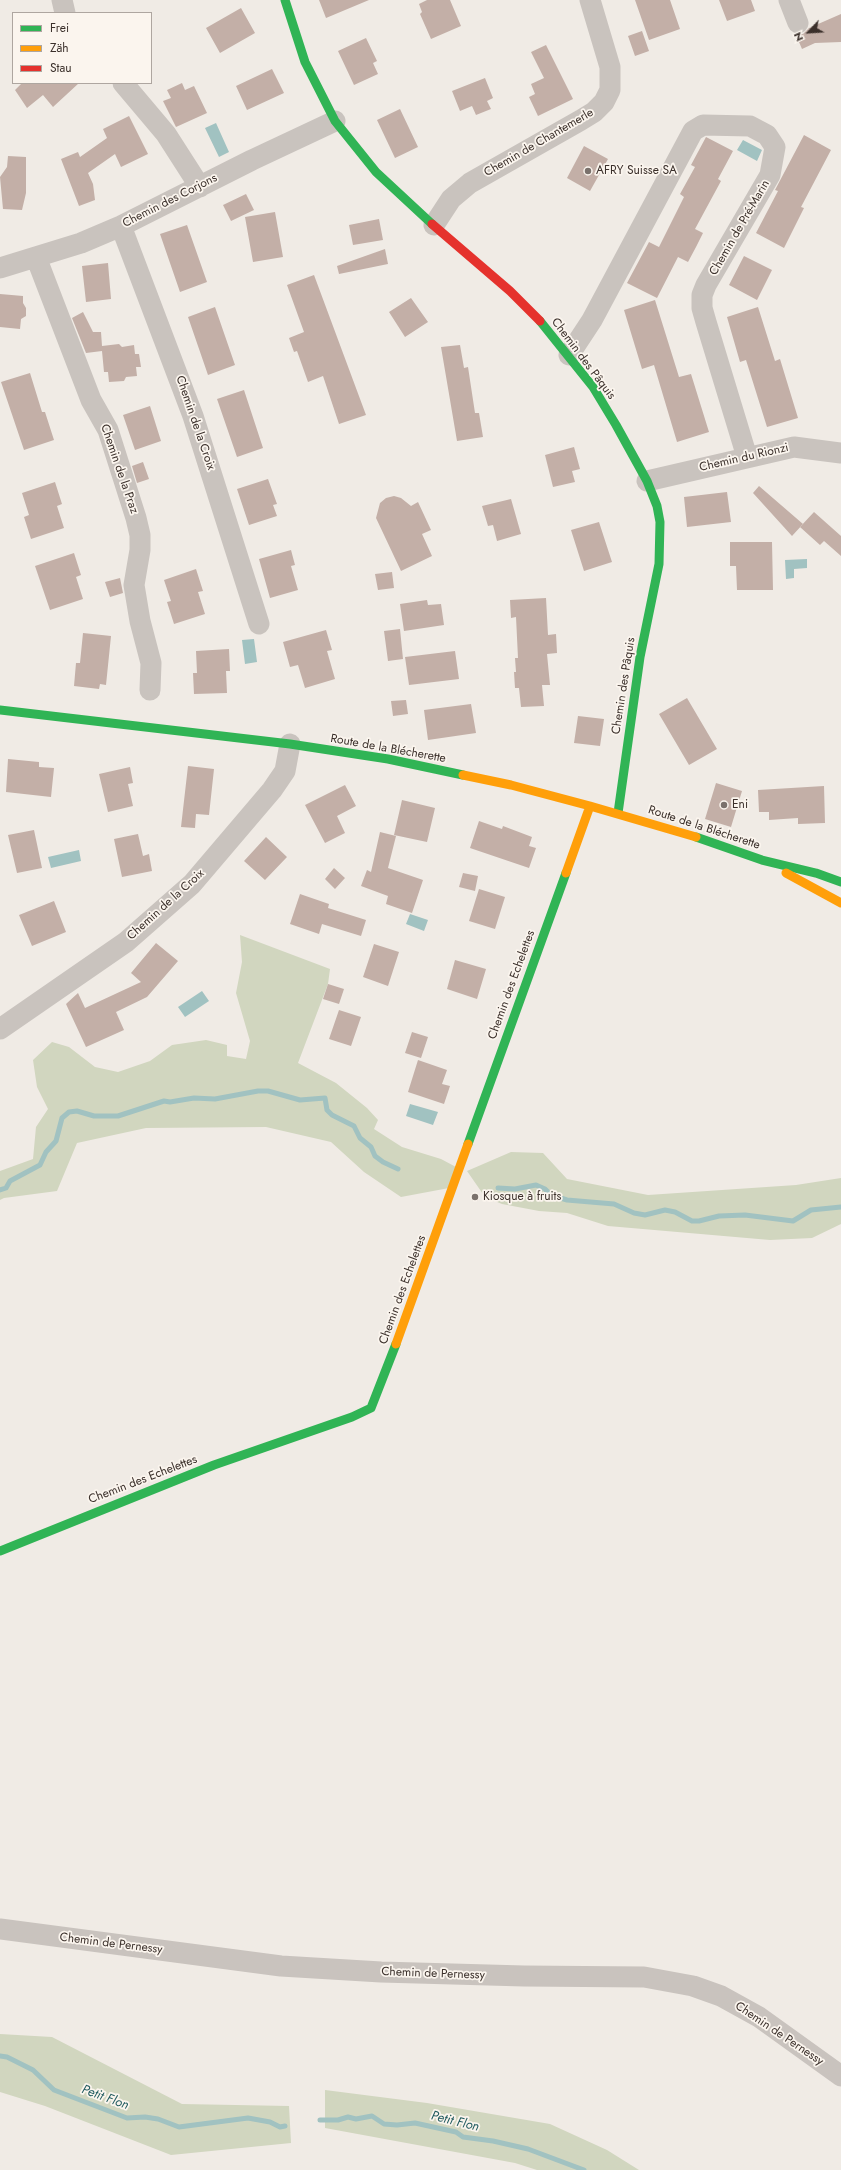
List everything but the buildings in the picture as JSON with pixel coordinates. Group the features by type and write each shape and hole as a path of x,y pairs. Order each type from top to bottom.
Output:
{"street":[{"path":"62,0 65,12"},
{"name":"Chemin des Pâquis","path":"285,0 305,62 335,121 376,172 410,206 510,291 537,317 569,354 616,425 647,481 657,506 660,522 661,533 659,564 640,657 618,813"},
{"name":"Chemin de Chantemerle","path":"434,225 451,199 470,183 581,120 594,112 604,102 610,90 610,66 590,0"},
{"path":"789,0 798,23"},
{"path":"124,84 166,134 200,187"},
{"name":"Chemin des Corjons","path":"0,268 81,243 120,226 335,121"},
{"name":"Chemin de Pré-Marin","path":"569,354 592,320 693,131 702,125 750,126 767,135 774,147 770,175 706,285 702,296 702,308 747,457"},
{"name":"Chemin de la Croix","path":"120,226 193,416 260,624"},
{"name":"Chemin de la Praz","path":"36,257 91,400 108,430 136,518 140,535 140,550 134,585 140,621 151,663 150,690"},
{"name":"Chemin du Rionzi","path":"647,481 794,447 841,453"},
{"name":"Route de la Blécherette","path":"0,710 290,744 395,761 510,785 618,813 762,860 816,873 841,882"},
{"name":"Chemin de la Croix","path":"0,1029 126,942 192,884 272,790 285,771 290,744"},
{"name":"Chemin des Echelettes","path":"0,1551 214,1465 352,1417 371,1408 376,1400 590,806"},
{"name":"Route de la Blécherette","path":"762,860 841,903"},
{"name":"Chemin de Pernessy","path":"0,1929 280,1966 381,1972 524,1976 644,1977 693,1986 721,1996 759,2017 841,2076"}],"green space":[{"path":"240,935 330,969 328,984 298,1063 336,1083 367,1108 378,1120 374,1129 402,1147 441,1159 456,1167 449,1188 401,1197 364,1172 331,1142 266,1127 146,1128 77,1143 57,1191 4,1198 0,1200 0,1171 33,1159 36,1127 48,1109 37,1087 33,1060 52,1042 69,1047 95,1067 118,1072 150,1061 172,1045 206,1040 227,1045 227,1056 246,1059 250,1041 236,993 242,962"},
{"path":"511,1152 543,1153 567,1179 648,1195 796,1185 841,1178 841,1224 812,1238 770,1240 608,1226 567,1213 539,1211 502,1204 485,1197 467,1171"},
{"path":"0,2034 52,2037 182,2104 289,2106 291,2143 171,2155 45,2106 0,2092"},
{"path":"325,2090 427,2103 550,2124 607,2150 639,2170 537,2170 515,2163 325,2128"}],"water":[{"path":"216,123 229,152 219,157 205,128"},
{"path":"743,140 762,150 757,161 737,150"},
{"path":"807,559 807,568 794,569 794,578 786,579 785,560"},
{"path":"254,639 257,662 245,664 242,640"},
{"path":"79,850 81,861 51,868 48,857"},
{"path":"410,914 428,920 424,931 406,924"},
{"path":"202,991 209,1001 185,1017 178,1007"},
{"path":"410,1104 438,1112 433,1125 406,1116"}],"waterway":[{"path":"0,1190 6,1188 10,1181 40,1165 46,1152 56,1141 62,1118 69,1112 77,1111 94,1116 118,1116 164,1101 170,1102 194,1098 215,1099 258,1091 268,1091 300,1100 325,1098 327,1110 332,1115 354,1126 360,1138 371,1147 375,1156 383,1162 398,1169"},
{"path":"498,1188 515,1189 536,1185 545,1189 551,1195 567,1200 614,1204 634,1213 645,1215 665,1210 675,1212 692,1221 699,1221 719,1216 745,1215 793,1221 811,1210 841,1207"},
{"name":"Petit Flon","path":"0,2056 7,2057 33,2070 54,2090 127,2118 145,2117 158,2119 179,2127 248,2118 270,2122 280,2127 285,2126"},
{"name":"Petit Flon","path":"320,2120 338,2120 348,2117 356,2119 372,2116 384,2124 397,2125 415,2123 456,2132 463,2137 493,2141 528,2149 584,2170"}],"traffic: fast":[{"path":"285,0 305,62 335,121 376,172 432,224"},
{"path":"540,321 593,387 616,425 647,481 657,506 660,522 659,564 640,657 618,813"},
{"path":"0,710 290,744 388,759 463,775"},
{"path":"696,837 762,860 816,873 841,882"},
{"path":"468,1144 566,873"},
{"path":"0,1551 214,1465 352,1417 371,1408 396,1344"}],"traffic: slow":[{"path":"463,775 511,785 590,806 696,837"},
{"path":"566,873 590,806"},
{"path":"786,873 841,903"},
{"path":"396,1344 468,1144"}],"traffic: jam":[{"path":"432,224 510,291 540,321"}],"place":[{"name":"AFRY Suisse SA","path":"588,171"},
{"name":"Eni","path":"724,805"},
{"name":"Kiosque à fruits","path":"475,1197"}]}
